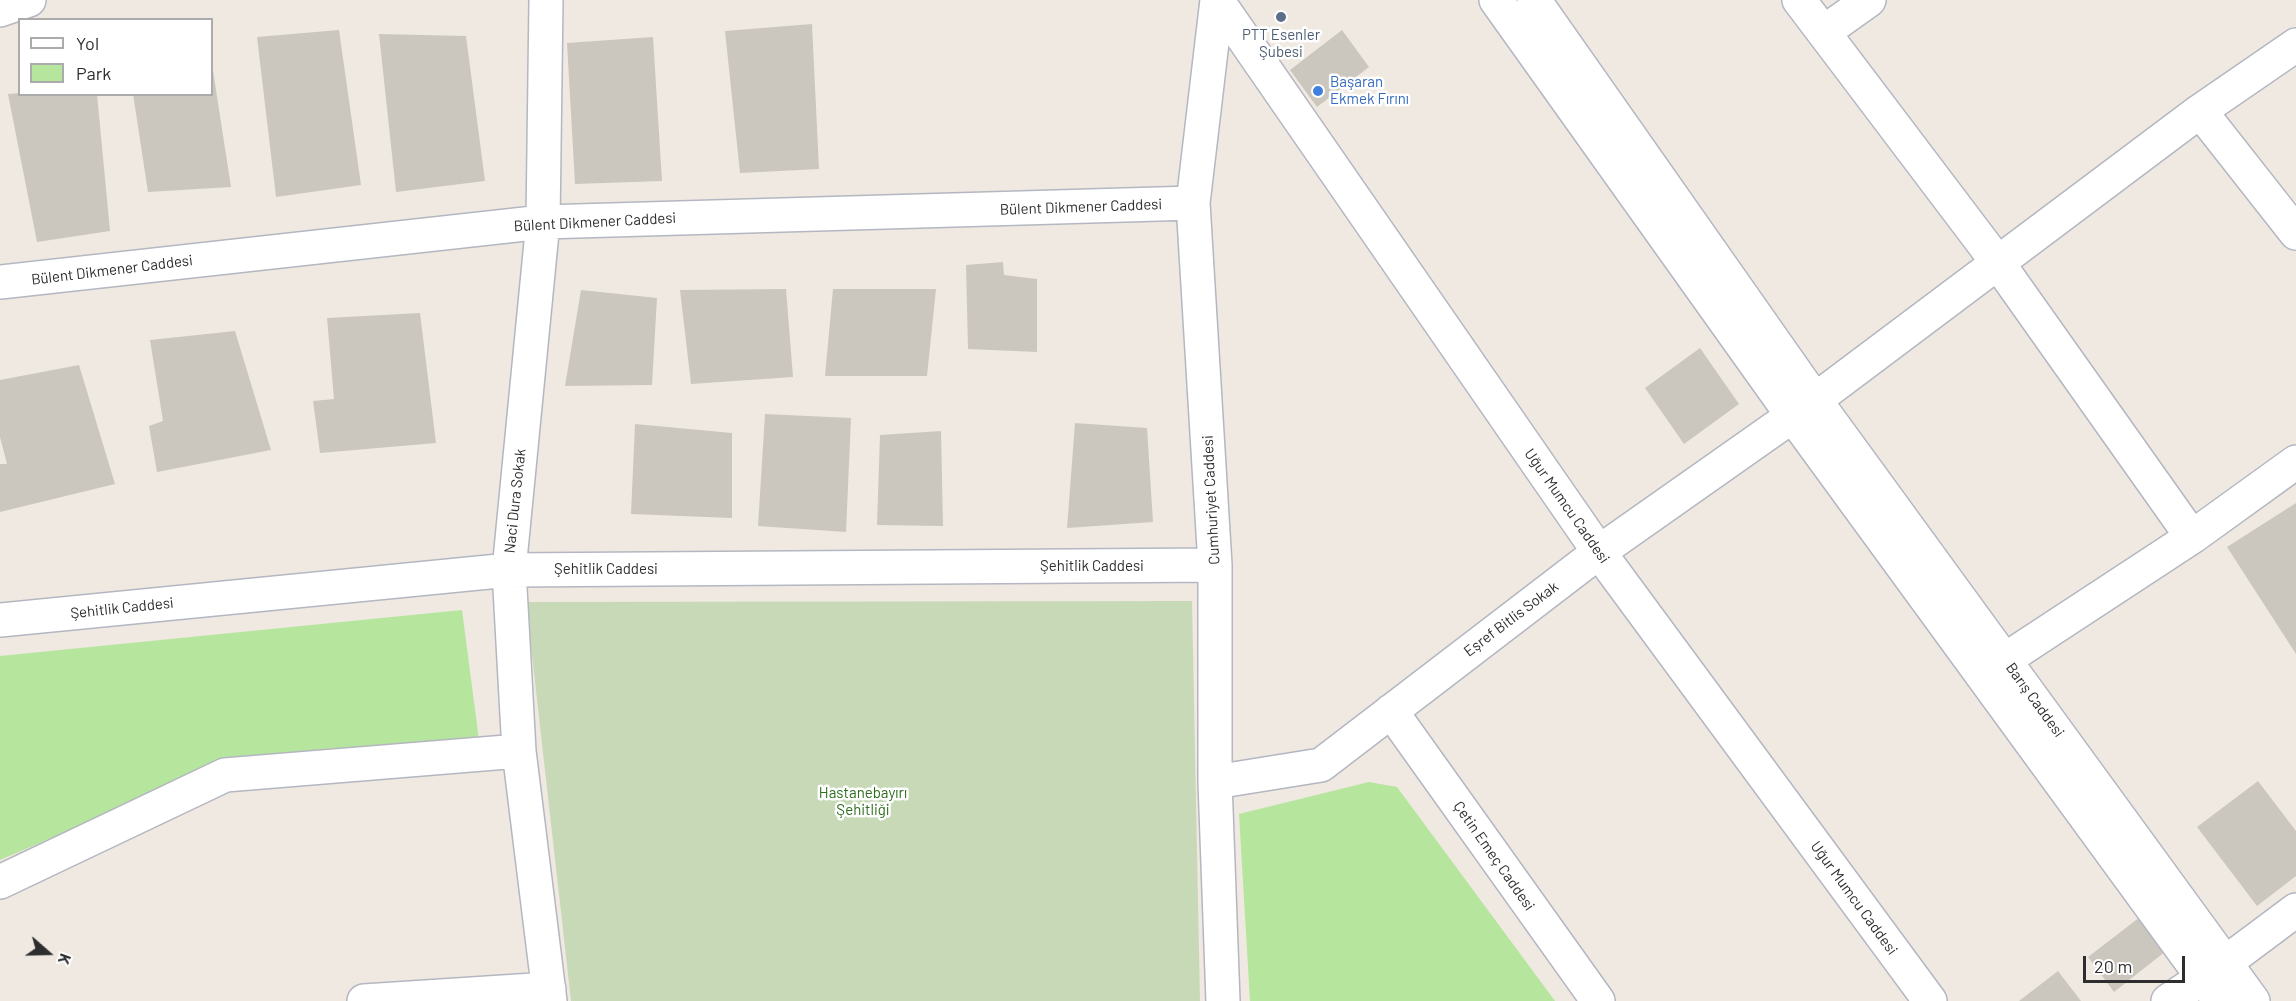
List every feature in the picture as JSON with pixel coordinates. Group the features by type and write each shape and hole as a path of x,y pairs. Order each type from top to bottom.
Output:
{"street":[{"path":"0,10 28,0"},
{"name":"Naci Dura Sokak","path":"546,0 543,222 509,570 519,751 550,995"},
{"name":"Cumhuriyet Caddesi","path":"1217,0 1193,203 1215,565 1215,782 1223,1001"},
{"name":"Uğur Mumcu Caddesi","path":"1217,0 1599,552 1930,1001"},
{"path":"1496,0 1803,408"},
{"path":"1534,0 1803,408"},
{"path":"1799,0 1998,263 2192,537"},
{"path":"1824,32 1869,0"},
{"name":"Eşref Bitlis Sokak","path":"1215,782 1321,765 1599,552 1803,408 2200,111 2296,45"},
{"path":"2200,111 2296,233"},
{"name":"Bülent Dikmener Caddesi","path":"0,282 543,222 1193,203"},
{"name":"Barış Caddesi","path":"1803,408 2006,659 2216,981"},
{"name":"Barış Caddesi","path":"1803,408 2216,981 2253,1001"},
{"path":"2006,659 2192,537 2296,462"},
{"name":"Şehitlik Caddesi","path":"0,620 509,570 1215,565"},
{"name":"Çetin Emeç Caddesi","path":"1391,711 1598,1001"},
{"path":"0,882 225,775 519,751"},
{"path":"2168,1001 2216,981 2296,910"},
{"path":"364,1001 550,995"}],"green space":[{"name":"Hastanebayırı Şehitliği","path":"1192,601 1200,1001 571,1001 526,602"},
{"path":"462,610 479,740 224,764 0,860 0,656"},
{"path":"1369,782 1397,787 1555,1001 1250,1001 1239,814"}],"building":[{"path":"812,24 819,169 740,173 725,31"},
{"path":"339,30 361,185 276,197 257,37"},
{"path":"1342,30 1369,67 1317,107 1290,70"},
{"path":"379,34 466,36 485,181 396,192"},
{"path":"653,37 662,181 575,184 567,43"},
{"path":"213,70 231,187 148,192 133,96 213,96"},
{"path":"8,94 97,96 110,231 37,242"},
{"path":"1003,262 1004,275 1037,279 1037,352 968,349 966,265"},
{"path":"786,289 793,377 691,384 680,290"},
{"path":"833,289 936,289 927,376 825,376"},
{"path":"581,290 657,298 652,385 565,386"},
{"path":"420,313 436,443 320,453 313,401 334,399 327,318"},
{"path":"235,331 271,450 157,472 149,426 163,421 150,340"},
{"path":"1700,348 1739,404 1684,444 1645,388"},
{"path":"79,365 115,484 0,512 0,464 7,464 0,437 0,380"},
{"path":"765,414 851,418 846,532 758,526"},
{"path":"1075,423 1147,428 1153,522 1067,528"},
{"path":"635,424 732,433 732,518 631,514"},
{"path":"941,431 943,526 877,525 880,435"},
{"path":"2296,503 2296,654 2227,547"},
{"path":"2258,781 2296,831 2296,876 2257,906 2197,827"},
{"path":"2140,917 2166,951 2114,992 2088,957"},
{"path":"2058,971 2081,1001 2019,1001"}],"place":[{"name":"PTT Esenler Şubesi","path":"1281,17"},
{"name":"Başaran Ekmek Fırını","path":"1318,91"}]}
